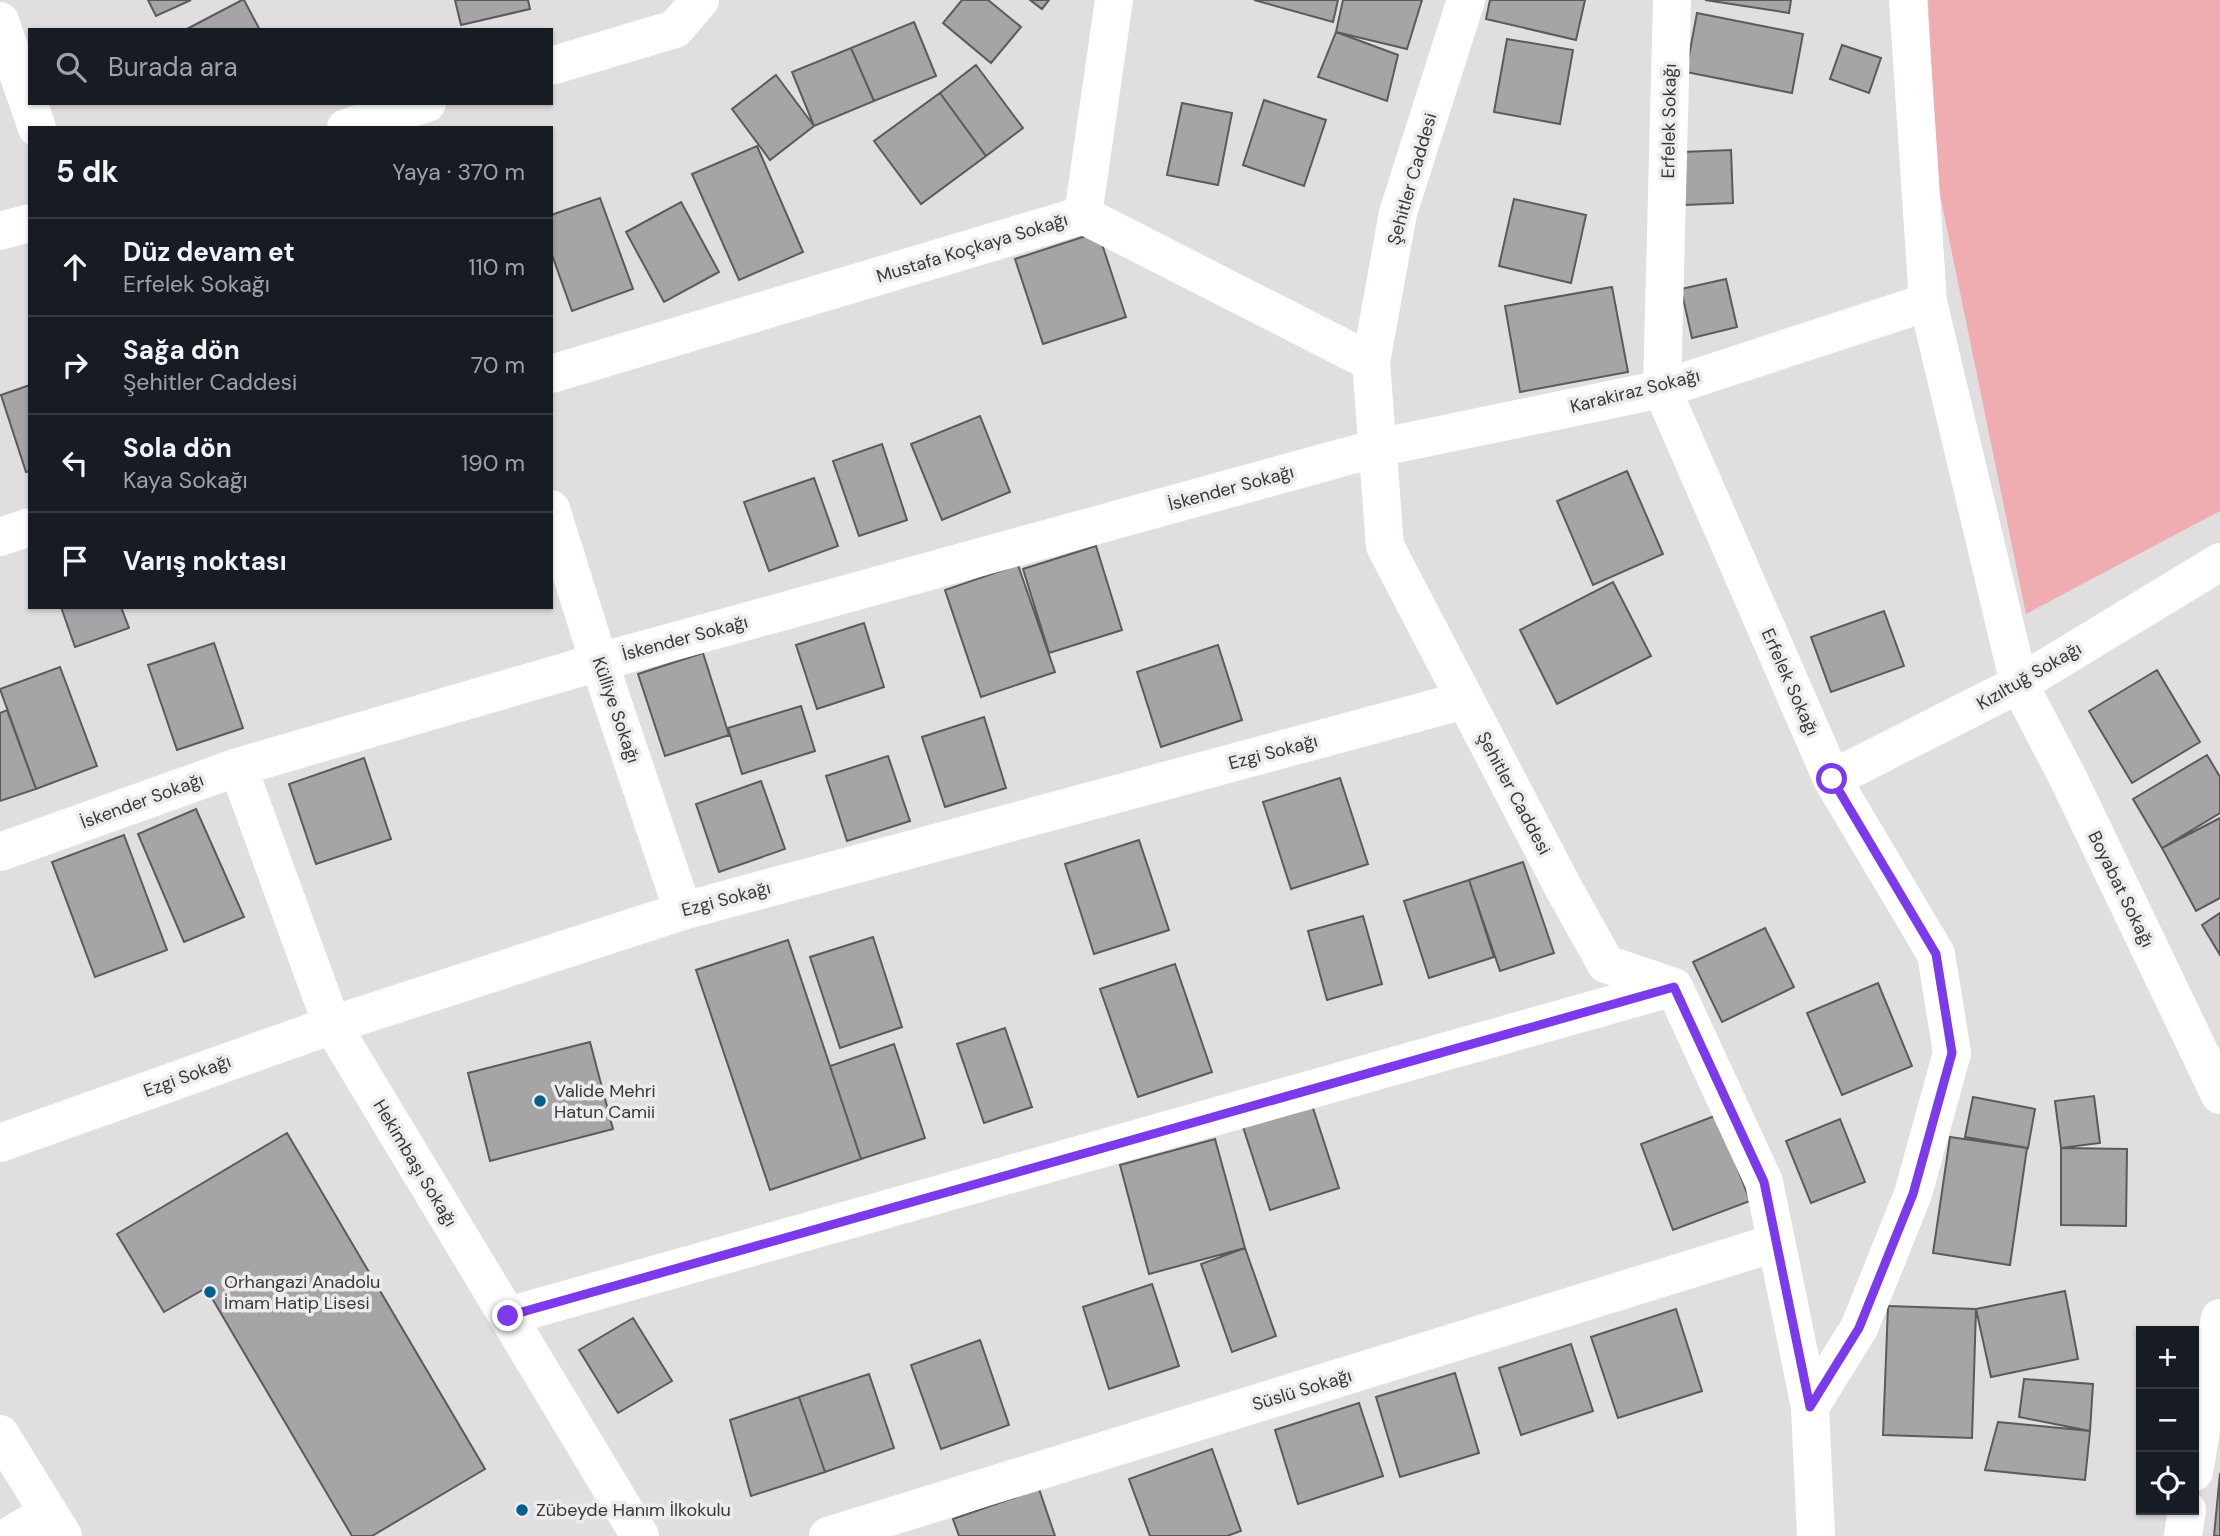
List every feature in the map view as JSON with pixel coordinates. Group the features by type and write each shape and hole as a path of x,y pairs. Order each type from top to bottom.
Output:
{"street":[{"path":"553,65 675,29 699,0"},
{"path":"1083,215 1114,0"},
{"name":"Şehitler Caddesi","path":"1466,0 1398,213 1371,362 1385,546 1606,964 1674,987"},
{"name":"Erfelek Sokağı","path":"1672,0 1662,389 1832,779 1936,954 1952,1053 1913,1194 1879,1279 1859,1328 1810,1407"},
{"name":"Boyabat Sokağı","path":"1908,0 1928,302 2019,684 2074,790 2220,1095"},
{"path":"0,21 28,102"},
{"path":"29,105 36,126"},
{"path":"352,126 421,105"},
{"name":"Mustafa Koçkaya Sokağı","path":"553,373 1083,215 1371,362"},
{"path":"0,231 28,224"},
{"name":"Karakiraz Sokağı","path":"1377,448 1662,389 1928,302"},
{"name":"İskender Sokağı","path":"0,852 238,767 599,662 1377,448"},
{"name":"Külliye Sokağı","path":"553,515 599,662 684,911"},
{"path":"0,537 28,528"},
{"name":"Kızıltuğ Sokağı","path":"1832,779 2019,684 2220,562"},
{"name":"Ezgi Sokağı","path":"0,1143 332,1025 684,911 1465,700"},
{"name":"Hekimbaşı Sokağı","path":"238,767 332,1025 640,1536"},
{"path":"508,1316 1674,987 1764,1182 1810,1407 1816,1536"},
{"name":"Süslü Sokağı","path":"828,1536 1775,1243"},
{"path":"2197,1452 2220,1318"},
{"path":"0,1434 55,1524 9,1536"},
{"path":"2183,1536 2186,1515"}],"shaded area":[{"path":"1928,0 2220,0 2220,511 2026,614 1937,180"}],"building":[{"path":"148,0 191,0 156,16"},
{"path":"244,0 259,28 189,28"},
{"path":"455,0 528,0 530,9 461,25"},
{"path":"962,0 988,0 1021,27 991,63 943,23"},
{"path":"1030,0 1049,0 1042,9"},
{"path":"1254,0 1338,0 1333,22"},
{"path":"1343,0 1422,0 1407,49 1336,32"},
{"path":"1490,0 1585,0 1576,40 1486,19"},
{"path":"1705,0 1791,0 1789,13"},
{"path":"1697,13 1803,34 1792,93 1686,72"},
{"path":"914,22 936,76 874,101 851,48"},
{"path":"1336,32 1398,55 1387,101 1318,77"},
{"path":"1507,39 1573,50 1560,124 1494,112"},
{"path":"1842,45 1881,58 1869,93 1830,79"},
{"path":"851,48 874,101 814,126 792,72"},
{"path":"976,65 1023,128 986,156 940,93"},
{"path":"776,75 814,126 770,160 732,109"},
{"path":"940,93 986,156 921,204 874,141"},
{"path":"1264,100 1326,120 1304,186 1243,165"},
{"path":"1182,103 1232,113 1218,185 1167,175"},
{"path":"757,146 803,252 739,280 692,174"},
{"path":"1731,150 1733,203 1685,205 1682,152"},
{"path":"600,198 633,289 572,311 553,258 553,214"},
{"path":"1514,199 1586,215 1571,283 1499,266"},
{"path":"681,202 719,272 664,302 626,232"},
{"path":"1098,232 1126,317 1043,344 1015,259"},
{"path":"1726,279 1737,327 1692,338 1681,289"},
{"path":"1612,287 1628,372 1520,392 1505,306"},
{"path":"28,386 28,472 26,472 1,395"},
{"path":"980,416 1010,492 942,520 911,444"},
{"path":"882,444 907,520 859,536 833,461"},
{"path":"1627,471 1663,554 1593,585 1557,501"},
{"path":"814,478 838,546 769,571 744,502"},
{"path":"1096,546 1122,630 1049,653 1023,569"},
{"path":"1018,565 1055,672 981,697 945,590"},
{"path":"1613,582 1651,656 1557,704 1520,630"},
{"path":"62,609 122,609 129,628 75,647"},
{"path":"1884,611 1904,666 1831,692 1811,637"},
{"path":"864,623 884,687 817,709 796,645"},
{"path":"214,643 243,728 177,750 148,665"},
{"path":"1218,645 1242,720 1161,747 1137,672"},
{"path":"703,653 729,735 665,756 638,674"},
{"path":"60,667 97,766 36,789 0,689"},
{"path":"2157,670 2200,742 2132,783 2089,711"},
{"path":"801,706 815,751 742,774 728,728"},
{"path":"7,710 36,789 0,801 0,713"},
{"path":"984,717 1006,788 945,807 922,737"},
{"path":"2207,755 2220,777 2220,813 2162,848 2133,799"},
{"path":"888,756 910,821 847,841 826,776"},
{"path":"364,758 391,839 316,864 289,784"},
{"path":"1340,778 1368,864 1291,889 1263,802"},
{"path":"761,781 785,849 719,872 696,804"},
{"path":"196,809 244,917 184,942 138,834"},
{"path":"2220,818 2220,898 2196,911 2162,848"},
{"path":"124,835 167,950 95,977 52,862"},
{"path":"1139,840 1169,930 1094,954 1065,864"},
{"path":"1523,862 1554,953 1500,971 1469,880"},
{"path":"1469,880 1494,957 1429,978 1404,901"},
{"path":"2220,913 2220,955 2202,925"},
{"path":"1363,916 1382,984 1327,1000 1308,931"},
{"path":"1765,928 1794,987 1722,1022 1693,962"},
{"path":"873,937 902,1027 840,1048 810,957"},
{"path":"788,940 861,1159 770,1190 696,970"},
{"path":"1175,964 1212,1072 1138,1097 1100,989"},
{"path":"1878,983 1912,1066 1842,1095 1807,1013"},
{"path":"1005,1028 1032,1107 984,1123 957,1044"},
{"name":"Valide Mehri Hatun Camii","path":"590,1042 613,1129 490,1161 468,1073"},
{"path":"894,1044 925,1138 861,1159 830,1066"},
{"path":"2094,1096 2100,1143 2061,1148 2055,1101"},
{"path":"1973,1097 2035,1109 2028,1148 1965,1137"},
{"path":"1312,1105 1339,1188 1270,1210 1243,1127"},
{"path":"1717,1115 1750,1201 1673,1230 1641,1144"},
{"path":"1840,1119 1865,1182 1811,1203 1786,1141"},
{"path":"287,1133 485,1469 372,1536 352,1536 206,1288 164,1312 117,1234"},
{"path":"1950,1137 2027,1148 2010,1265 1933,1253"},
{"path":"1215,1139 1245,1248 1149,1274 1120,1165"},
{"path":"2061,1148 2127,1149 2126,1226 2061,1225"},
{"path":"1245,1248 1276,1336 1232,1352 1201,1264"},
{"path":"1152,1284 1179,1366 1109,1389 1083,1307"},
{"path":"2065,1291 2078,1359 1991,1377 1976,1309"},
{"path":"1888,1306 1976,1309 1972,1438 1883,1435"},
{"path":"1676,1309 1702,1391 1618,1418 1591,1337"},
{"path":"633,1318 672,1381 618,1413 579,1350"},
{"path":"980,1340 1009,1425 941,1449 911,1365"},
{"path":"1571,1344 1593,1411 1521,1435 1499,1368"},
{"path":"1455,1373 1479,1453 1400,1477 1376,1397"},
{"path":"869,1374 894,1448 825,1472 799,1397"},
{"path":"2024,1379 2093,1384 2090,1431 2019,1417"},
{"path":"799,1397 825,1472 751,1496 730,1420"},
{"path":"1359,1403 1383,1476 1298,1504 1275,1430"},
{"path":"1998,1422 2090,1431 2085,1480 1985,1470"},
{"path":"1212,1449 1241,1531 1227,1536 1150,1536 1129,1479"},
{"path":"2220,1473 2220,1536 2214,1536"},
{"path":"1039,1489 1055,1536 959,1536 953,1519"}],"place":[{"name":"Valide Mehri Hatun Camii","path":"540,1101"},
{"name":"Orhangazi Anadolu İmam Hatip Lisesi","path":"210,1292"},
{"name":"Zübeyde Hanım İlkokulu","path":"522,1510"}],"route":[{"path":"508,1316 1674,987 1764,1182 1810,1407 1859,1328 1913,1194 1952,1053 1936,954 1832,779"}]}
